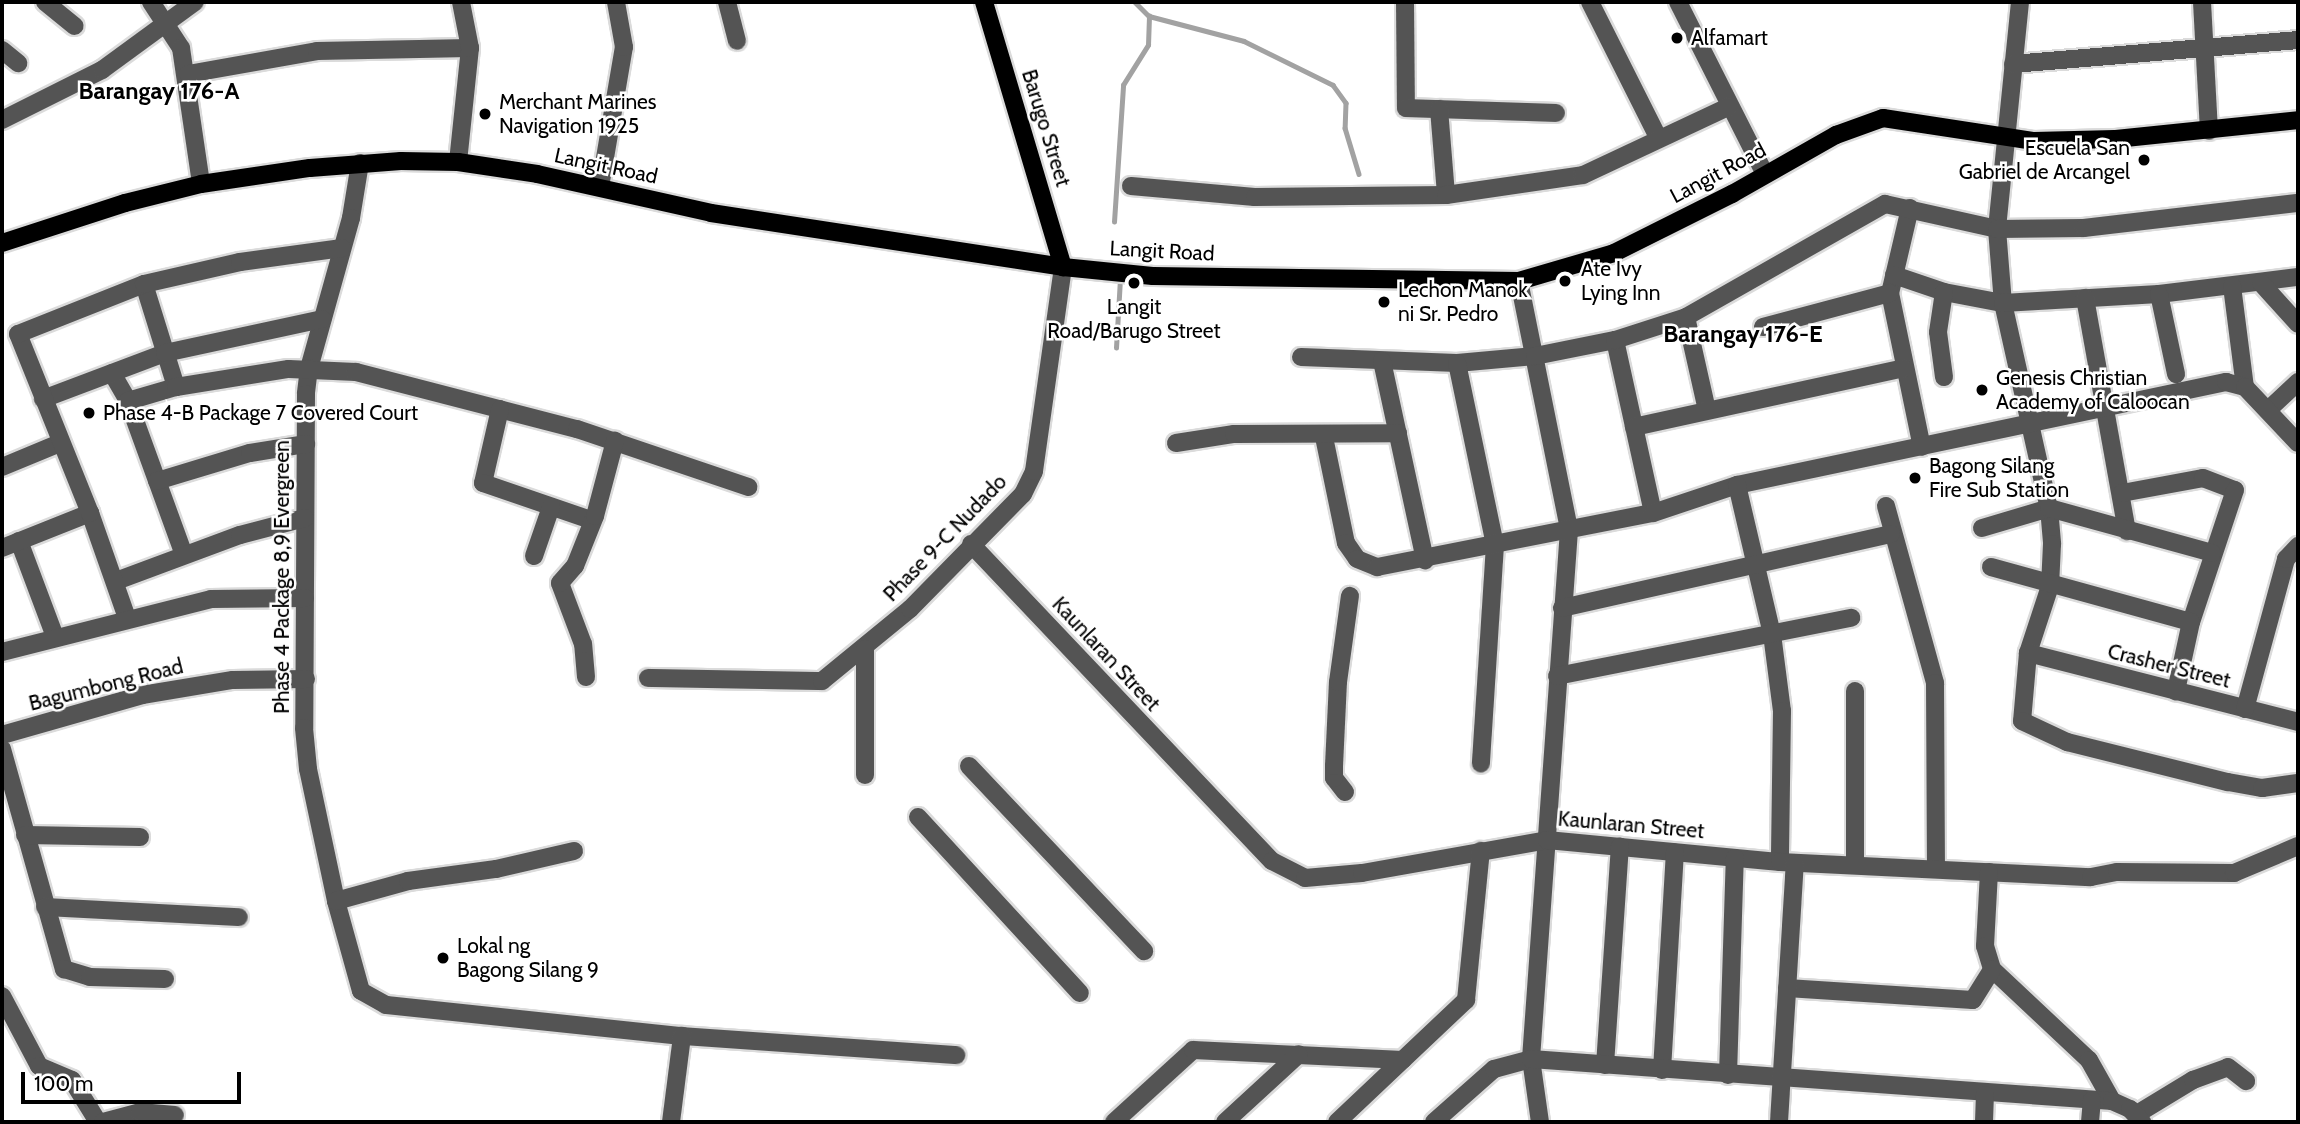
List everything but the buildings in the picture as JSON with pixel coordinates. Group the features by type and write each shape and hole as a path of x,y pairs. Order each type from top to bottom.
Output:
{"main road":[{"name":"Barugo Street","path":"985,2 1063,267"},
{"name":"Langit Road","path":"2,243 125,203 201,184 360,163 458,162 600,187 711,213 1063,267 1153,276 1519,281 1614,253 1836,135 1882,118 2006,139 2076,141 2209,131 2298,120"}],"street":[{"path":"45,2 75,26"},
{"path":"151,2 169,23 188,74 201,184"},
{"path":"2,120 102,71 195,2"},
{"path":"458,162 470,48 461,2"},
{"path":"600,187 624,47 616,2"},
{"path":"727,2 737,41"},
{"path":"1405,2 1406,108 1556,113"},
{"path":"1590,2 1659,139"},
{"path":"1678,2 1765,174"},
{"path":"2020,2 1997,229 2003,303 2049,508 2050,586 2028,653 2021,710 2024,726 2080,746 2228,782 2262,788 2298,783"},
{"path":"2202,2 2209,131"},
{"path":"2013,64 2204,51 2298,40"},
{"path":"188,74 317,51 470,48"},
{"path":"2,50 18,63"},
{"path":"1131,186 1255,197 1446,195 1583,175 1730,106"},
{"path":"1439,109 1446,195"},
{"name":"Phase 4 Package 8,9 Evergreen","path":"360,163 342,248 309,368 305,598 308,769 336,901 361,991 386,1005 682,1035"},
{"path":"1301,357 1457,363 1535,355 1615,340 1686,317 1885,204 1997,229 2084,228 2298,203"},
{"path":"1910,208 1892,284 1904,368 1922,447"},
{"path":"127,618 90,513 18,334 144,284 240,262 342,248"},
{"name":"Phase 9-C Nudado","path":"648,678 822,681 865,649 1023,494 1034,471 1063,267"},
{"path":"1763,327 1892,284 2003,303 2159,294 2298,277"},
{"path":"1519,281 1569,530 1531,1059 1540,1122"},
{"path":"2261,283 2298,324"},
{"path":"144,284 176,387"},
{"path":"2232,286 2245,387"},
{"path":"1944,292 1938,331 1944,377"},
{"path":"2159,294 2176,374"},
{"path":"2085,298 2127,531"},
{"path":"1686,317 1707,410"},
{"path":"43,399 165,353 322,319"},
{"path":"1615,340 1653,513"},
{"path":"1382,361 1425,559"},
{"path":"1457,363 1495,545 1481,764"},
{"path":"128,401 176,387 309,368 356,372 615,441 748,486"},
{"path":"1634,427 1707,410 1782,397 1904,368"},
{"path":"112,373 128,401 184,555"},
{"path":"1324,437 1352,555 1377,567 1653,513 1737,485 2226,382 2245,387 2298,443"},
{"path":"2268,410 2298,382"},
{"path":"500,409 483,483 591,520"},
{"path":"1176,443 1234,434 1324,437 1398,433"},
{"path":"586,677 583,644 560,583 575,566 615,441"},
{"path":"2,467 60,443"},
{"path":"157,481 250,453 306,444"},
{"path":"2122,494 2203,478 2235,490 2191,622 2176,691"},
{"path":"1737,485 1772,634 1782,710 1788,863 1787,988 1779,1122"},
{"path":"1886,506 1910,606 1935,683 1936,869"},
{"path":"534,556 551,507"},
{"path":"1982,528 2049,508 2212,553"},
{"path":"2,548 90,513"},
{"path":"116,581 184,555 305,519"},
{"path":"1562,608 1891,534"},
{"path":"19,541 55,637"},
{"name":"Kaunlaran Street","path":"971,544 1286,872 1325,878 1547,840 1788,863 2091,877 2117,872 2234,873 2298,846"},
{"path":"2245,709 2298,546"},
{"path":"1991,567 2050,586 2191,622"},
{"path":"1345,792 1334,778 1334,766 1350,596"},
{"path":"2,652 127,618 211,599 305,598"},
{"path":"1557,676 1851,618"},
{"path":"865,649 865,775"},
{"name":"Crasher Street","path":"2028,653 2298,722"},
{"name":"Bagumbong Road","path":"2,735 142,695 233,680 306,680"},
{"path":"1855,691 1855,864"},
{"path":"2,749 45,907 69,974 165,979"},
{"path":"969,766 1144,951"},
{"path":"918,817 1080,993"},
{"path":"25,835 140,837"},
{"path":"1605,1065 1620,847"},
{"path":"336,901 408,881 496,869 574,851"},
{"path":"1337,1122 1458,1009 1470,989 1481,851"},
{"path":"1662,1070 1675,852"},
{"path":"1728,1074 1735,858"},
{"path":"1989,872 1985,946 1992,969 2089,1060 2112,1101 2139,1118 2193,1080 2228,1068 2246,1082"},
{"path":"45,907 239,917"},
{"path":"1787,988 1973,1000 1992,969"},
{"path":"2,996 39,1066 72,1080 101,1122 140,1112 175,1115"},
{"path":"671,1122 682,1035 956,1055"},
{"path":"1114,1122 1193,1050 1403,1059"},
{"path":"1225,1122 1299,1054"},
{"path":"1434,1122 1494,1069 1531,1059 1985,1095 2112,1101"},
{"path":"1983,1122 1985,1095"},
{"path":"2090,1122 2092,1100"}],"waterway":[{"path":"1135,2 1149,16 1244,41 1333,85 1346,103 1345,128 1359,174"},
{"path":"1114,222 1123,85 1148,45 1149,16"},
{"path":"1116,348 1120,279"}],"place":[{"name":"Alfamart","path":"1677,38"},
{"name":"Merchant Marines Navigation 1925","path":"485,114"},
{"name":"Escuela San Gabriel de Arcangel","path":"2144,160"},
{"name":"Ate Ivy Lying Inn","path":"1565,281"},
{"name":"Langit Road/Barugo Street","path":"1134,283"},
{"name":"Lechon Manok ni Sr. Pedro","path":"1384,302"},
{"name":"Genesis Christian Academy of Caloocan","path":"1982,390"},
{"name":"Phase 4-B Package 7 Covered Court","path":"89,413"},
{"name":"Bagong Silang Fire Sub Station","path":"1915,478"},
{"name":"Lokal ng Bagong Silang 9","path":"443,958"}],"district":[{"name":"Barangay 176-A","path":"159,91"},
{"name":"Barangay 176-E","path":"1743,334"}]}
